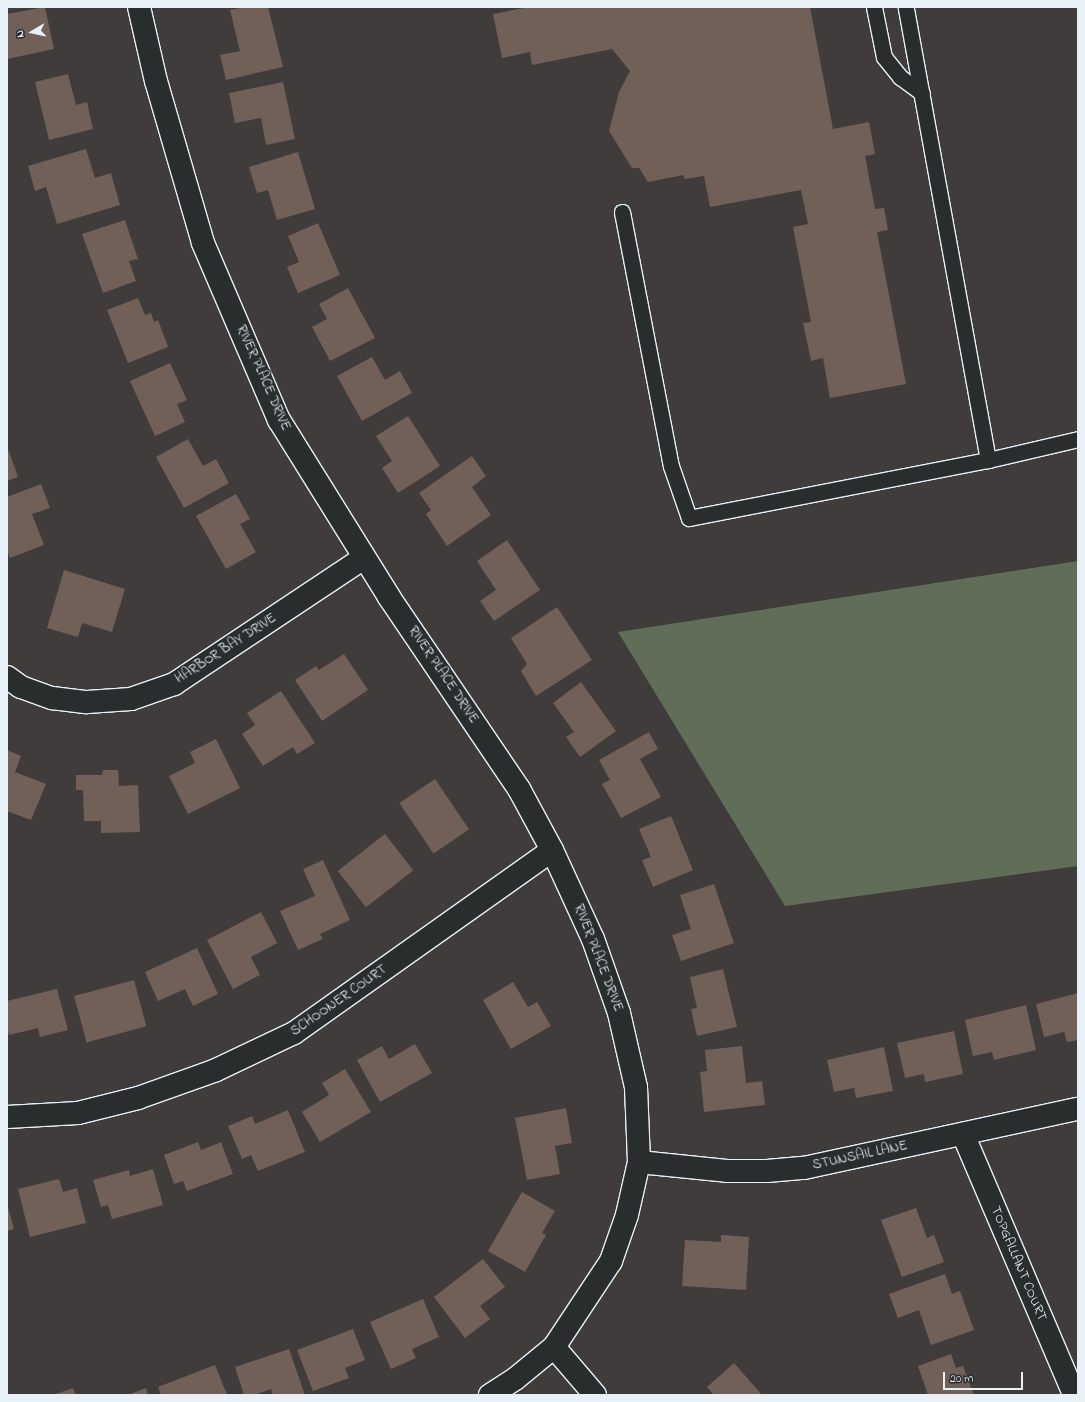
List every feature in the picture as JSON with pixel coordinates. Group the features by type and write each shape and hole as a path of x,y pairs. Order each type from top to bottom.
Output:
{"street":[{"name":"RIVER PLACE DRIVE","path":"138,7 156,81 203,242 279,420 389,597 520,789 552,850 593,939 620,1013 636,1088 639,1162 627,1215 611,1261 554,1347 515,1379 490,1395"},
{"name":"HARBOR BAY DRIVE","path":"7,677 21,687 52,698 87,702 131,699 174,684 364,558"},
{"name":"SCHOONER COURT","path":"7,1117 78,1113 138,1098 216,1070 294,1033 552,850"},
{"name":"STUNSAIL LANE","path":"639,1162 727,1172 797,1169 1078,1109"},
{"name":"TOPGALLANT COURT","path":"963,1134 1074,1394"},
{"path":"554,1347 596,1395"}],"lane":[{"path":"874,7 884,57 900,77 922,93"},
{"path":"906,7 988,460"},
{"path":"622,212 671,466 689,518 988,460 1078,439"}],"green space":[{"path":"1078,561 1078,866 785,906 618,632"}],"building":[{"path":"45,7 54,49 7,59 7,14"},
{"path":"245,7 268,7 283,67 226,80 220,55 240,51 230,10"},
{"path":"529,7 810,7 833,129 869,122 875,154 865,156 875,209 884,208 888,230 877,232 906,384 830,398 823,358 811,361 803,323 811,322 793,227 808,224 801,190 710,207 704,176 684,179 684,175 648,182 639,168 632,168 609,131 619,92 630,71 612,49 532,65 530,52 502,58 493,14"},
{"path":"68,74 76,105 87,102 93,129 49,140 35,82"},
{"path":"283,82 295,139 266,145 261,118 235,123 229,93"},
{"path":"86,149 95,178 111,173 120,205 57,224 46,187 35,191 28,166"},
{"path":"298,152 315,209 277,220 268,190 257,193 249,167"},
{"path":"125,220 138,259 129,261 136,281 103,293 82,234"},
{"path":"318,223 340,275 298,293 287,267 299,262 288,236"},
{"path":"348,288 375,338 330,361 312,327 327,319 319,304"},
{"path":"138,298 145,315 151,313 154,322 158,320 168,347 128,363 107,310"},
{"path":"372,357 385,380 400,371 412,393 362,421 337,376"},
{"path":"170,363 187,400 177,404 185,422 155,436 130,381"},
{"path":"408,416 440,466 398,493 382,468 392,461 376,436"},
{"path":"188,439 203,466 216,459 229,483 184,508 156,457"},
{"path":"7,446 18,477 7,481"},
{"path":"472,456 486,476 472,487 491,515 447,546 426,514 431,510 419,493"},
{"path":"41,484 50,508 32,514 44,545 10,558 7,550 7,497"},
{"path":"236,494 250,519 240,524 256,552 226,569 196,516"},
{"path":"507,540 540,590 494,621 480,601 496,590 477,561"},
{"path":"64,570 125,589 112,632 82,623 78,637 47,628"},
{"path":"557,607 592,660 536,696 521,671 527,664 511,638"},
{"path":"344,654 368,690 322,721 295,680 316,666 319,670"},
{"path":"581,682 616,731 580,757 566,737 574,732 553,703"},
{"path":"281,691 315,743 297,754 293,747 263,766 242,734 255,725 247,713"},
{"path":"649,732 658,749 640,759 661,797 621,818 602,784 610,780 599,760"},
{"path":"216,739 240,788 188,814 169,776 195,763 190,752"},
{"path":"7,750 21,756 15,772 46,784 31,820 7,811"},
{"path":"103,770 118,770 119,786 138,785 140,832 101,833 101,821 84,821 83,790 76,790 76,775 102,775"},
{"path":"435,779 469,830 433,854 399,803"},
{"path":"671,816 693,870 653,887 642,860 651,857 639,829"},
{"path":"385,834 413,870 366,907 338,871"},
{"path":"323,860 350,920 320,934 323,939 298,950 280,911 315,896 303,869"},
{"path":"714,884 734,943 681,961 672,935 691,929 680,895"},
{"path":"261,912 277,943 251,957 260,975 233,989 207,940"},
{"path":"197,948 218,994 193,1006 185,989 158,1001 145,972"},
{"path":"723,969 737,1027 697,1036 691,1009 697,1008 690,977"},
{"path":"134,980 146,1026 87,1042 74,996"},
{"path":"513,982 528,1007 537,1002 551,1026 511,1049 483,1000"},
{"path":"57,989 68,1030 40,1037 38,1028 9,1035 7,1028 7,1001"},
{"path":"1078,993 1078,1040 1067,1042 1064,1032 1044,1037 1036,1004"},
{"path":"1026,1005 1036,1050 994,1060 992,1052 973,1056 965,1020"},
{"path":"954,1031 963,1074 925,1082 924,1074 905,1078 897,1043"},
{"path":"415,1044 432,1073 380,1102 357,1060 382,1046 389,1059"},
{"path":"742,1046 746,1083 762,1081 765,1105 704,1112 700,1072 707,1071 705,1050"},
{"path":"884,1047 893,1091 856,1098 854,1088 834,1092 827,1060"},
{"path":"345,1069 371,1112 320,1142 302,1112 329,1095 322,1083"},
{"path":"566,1108 572,1143 555,1146 560,1174 527,1180 515,1118"},
{"path":"288,1110 305,1152 258,1171 251,1155 242,1159 228,1126 252,1116 255,1124"},
{"path":"198,1142 201,1150 221,1142 233,1174 187,1191 183,1181 174,1184 164,1155"},
{"path":"153,1169 163,1205 112,1219 108,1205 101,1207 93,1180 129,1170 130,1176"},
{"path":"59,1179 63,1192 77,1188 86,1223 30,1237 18,1189"},
{"path":"522,1192 555,1211 542,1233 546,1235 525,1272 488,1251"},
{"path":"7,1204 14,1229 7,1231"},
{"path":"916,1208 927,1238 934,1235 944,1262 902,1277 881,1220"},
{"path":"721,1235 749,1237 746,1290 682,1286 685,1240 721,1242"},
{"path":"483,1259 505,1287 480,1306 490,1319 465,1338 434,1297"},
{"path":"945,1274 952,1294 960,1291 974,1330 931,1345 919,1310 898,1318 889,1294"},
{"path":"423,1299 439,1337 412,1349 416,1358 391,1369 370,1322"},
{"path":"353,1329 365,1360 345,1368 349,1378 313,1391 297,1350"},
{"path":"289,1349 305,1395 273,1395 271,1389 254,1395 244,1395 235,1367"},
{"path":"951,1354 956,1368 963,1366 974,1395 928,1395 918,1366"},
{"path":"734,1363 762,1395 714,1395 707,1387"},
{"path":"215,1365 227,1395 161,1395 158,1387"},
{"path":"73,1388 76,1395 53,1395"},
{"path":"146,1388 148,1395 128,1395"}]}
